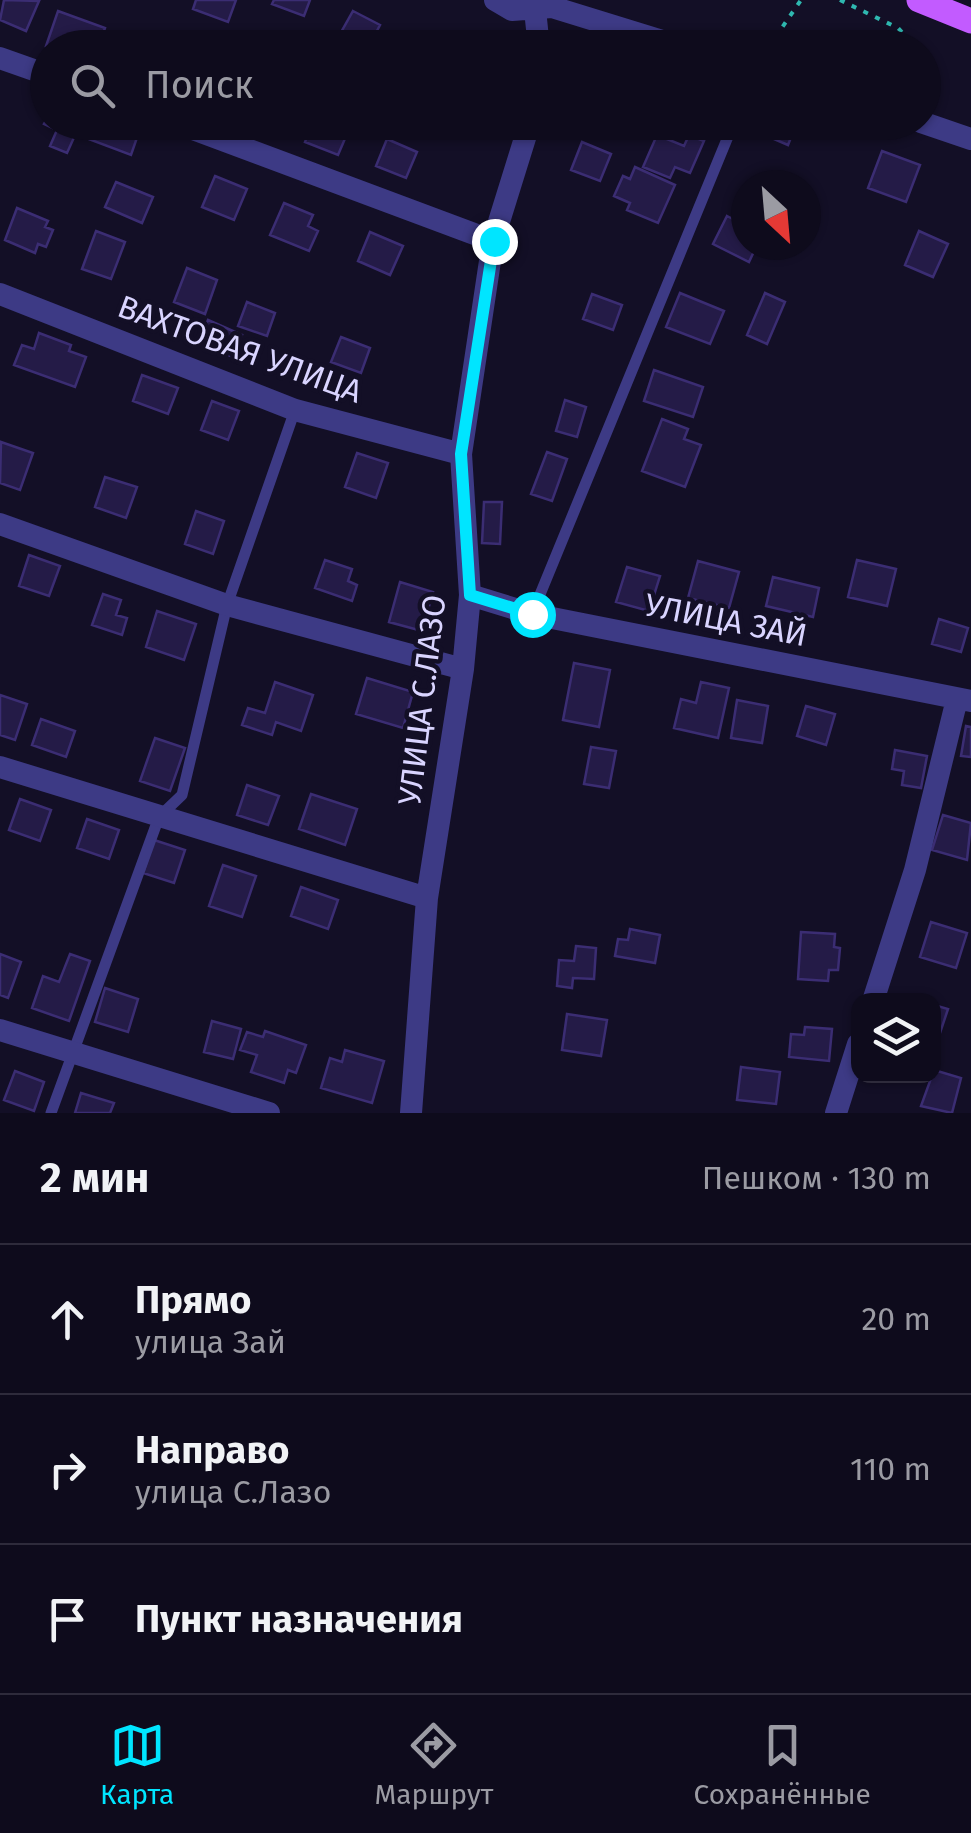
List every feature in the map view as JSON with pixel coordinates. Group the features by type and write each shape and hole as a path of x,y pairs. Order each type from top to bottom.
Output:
{"main road":[{"path":"919,0 971,21"}],"street":[{"path":"495,0 512,10 552,7 627,30"},
{"path":"0,58 30,69"},
{"path":"941,129 971,139"},
{"path":"222,140 494,241"},
{"name":"УЛИЦА С.ЛАЗО","path":"412,1113 427,898 463,669 470,595 461,454 494,241 525,140"},
{"name":"ВАХТОВАЯ УЛИЦА","path":"0,294 296,410 461,454"},
{"path":"0,524 227,605 463,669"},
{"name":"УЛИЦА ЗАЙ","path":"470,595 532,614 964,700"},
{"path":"875,993 964,700"},
{"path":"0,767 427,898"},
{"path":"0,1030 269,1113"},
{"path":"836,1113 851,1066"}],"lane":[{"path":"532,614 727,140"},
{"path":"51,1113 159,817 182,794 227,605 296,410"}],"path":[{"path":"780,30 801,0"},
{"path":"840,0 900,30"}],"building":[{"path":"4,0 39,1 26,31 0,20"},
{"path":"196,0 236,0 228,22 193,9"},
{"path":"274,0 310,0 304,16 272,4"},
{"path":"58,11 105,28 104,30 51,30"},
{"path":"353,11 380,25 377,30 342,30"},
{"path":"53,140 73,140 67,153 50,146"},
{"path":"91,140 136,140 131,155"},
{"path":"306,140 344,140 338,155"},
{"path":"387,140 417,152 406,178 376,166"},
{"path":"655,140 684,146 687,140 704,141 690,173 675,167 670,178 643,167"},
{"path":"582,142 611,154 600,181 571,170"},
{"path":"882,151 920,165 906,202 868,188"},
{"path":"635,167 675,185 658,223 627,210 630,203 614,196 623,176 630,179"},
{"path":"215,176 247,189 234,220 202,207"},
{"path":"116,182 153,197 142,223 105,207"},
{"path":"284,203 313,215 308,226 318,231 309,251 270,235"},
{"path":"17,208 48,221 45,227 53,230 46,247 38,244 35,253 5,240"},
{"path":"727,216 731,218 731,253 713,244"},
{"path":"96,231 125,242 111,279 82,269"},
{"path":"919,231 948,244 933,277 905,265"},
{"path":"370,232 403,246 390,275 358,261"},
{"path":"187,268 217,280 205,314 174,302"},
{"path":"680,293 724,311 710,344 666,327"},
{"path":"765,293 785,302 767,344 747,335"},
{"path":"592,294 622,305 613,330 583,319"},
{"path":"247,302 275,313 267,336 238,326"},
{"path":"208,320 242,335 233,357 199,342"},
{"path":"39,333 71,345 69,351 86,357 75,387 14,365 22,345 34,349"},
{"path":"341,337 370,348 361,373 331,362"},
{"path":"654,370 703,387 693,417 644,401"},
{"path":"142,375 178,388 168,414 133,401"},
{"path":"565,400 586,407 577,437 556,431"},
{"path":"212,401 239,411 228,440 201,430"},
{"path":"662,419 688,429 684,439 701,445 685,487 642,471"},
{"path":"1,442 33,453 20,490 0,483"},
{"path":"547,452 567,459 552,501 531,494"},
{"path":"357,453 388,463 376,498 345,487"},
{"path":"105,477 137,487 126,518 95,507"},
{"path":"484,502 502,502 500,544 482,543"},
{"path":"196,511 224,521 213,554 185,544"},
{"path":"29,555 60,566 49,596 19,586"},
{"path":"325,560 352,569 348,581 357,585 352,601 315,588"},
{"path":"857,560 896,569 887,606 848,597"},
{"path":"698,561 739,572 729,608 688,598"},
{"path":"627,567 660,576 649,611 616,602"},
{"path":"773,577 819,588 813,617 766,606"},
{"path":"400,582 433,592 422,631 389,622"},
{"path":"103,594 121,600 116,615 127,618 122,635 92,625"},
{"path":"157,611 196,624 184,660 146,647"},
{"path":"939,619 968,628 961,652 932,644"},
{"path":"574,663 610,670 599,727 563,720"},
{"path":"367,678 413,692 403,728 356,714"},
{"path":"275,682 313,695 301,731 276,722 272,735 242,725 248,708 265,713"},
{"path":"701,682 729,688 718,738 674,728 681,699 696,703"},
{"path":"0,695 27,704 15,740 0,735"},
{"path":"737,700 768,706 762,743 731,738"},
{"path":"806,706 835,714 826,745 797,736"},
{"path":"41,719 75,731 66,757 32,745"},
{"path":"966,726 971,727 971,757 961,756"},
{"path":"155,738 185,748 170,791 140,781"},
{"path":"591,747 616,751 609,788 584,784"},
{"path":"895,750 927,756 921,788 902,785 904,771 892,769"},
{"path":"247,785 279,796 268,825 237,815"},
{"path":"311,794 357,809 345,845 299,829"},
{"path":"20,799 51,810 40,841 9,830"},
{"path":"943,815 971,823 967,860 932,850"},
{"path":"87,819 119,830 109,859 77,848"},
{"path":"154,840 185,850 174,883 143,873"},
{"path":"223,865 256,876 242,917 209,906"},
{"path":"301,887 338,900 328,929 291,916"},
{"path":"931,922 967,933 956,968 920,957"},
{"path":"630,929 660,935 655,963 615,956 618,939 628,940"},
{"path":"801,932 835,934 834,947 840,948 838,970 829,970 828,981 798,979"},
{"path":"576,946 596,948 594,979 573,978 572,988 557,986 559,960 574,961"},
{"path":"0,954 21,962 8,998 0,995"},
{"path":"70,954 90,961 69,1021 32,1008 43,976 59,982"},
{"path":"105,988 138,999 128,1032 95,1022"},
{"path":"941,1007 948,1009 941,1030"},
{"path":"567,1014 607,1020 601,1056 562,1050"},
{"path":"212,1021 241,1029 233,1059 204,1052"},
{"path":"805,1027 832,1029 829,1061 789,1057 791,1034 804,1035"},
{"path":"265,1031 306,1045 296,1073 288,1070 284,1083 251,1072 257,1055 240,1050 247,1032 263,1037"},
{"path":"345,1050 384,1061 372,1103 321,1088 330,1058 342,1062"},
{"path":"741,1067 780,1072 776,1104 737,1100"},
{"path":"15,1071 44,1082 34,1111 4,1100"},
{"path":"941,1072 961,1078 952,1113 921,1106 929,1083 941,1083"},
{"path":"81,1093 114,1103 110,1113 75,1113"}],"route":[{"path":"494,241 461,454 470,595 532,614"}]}
